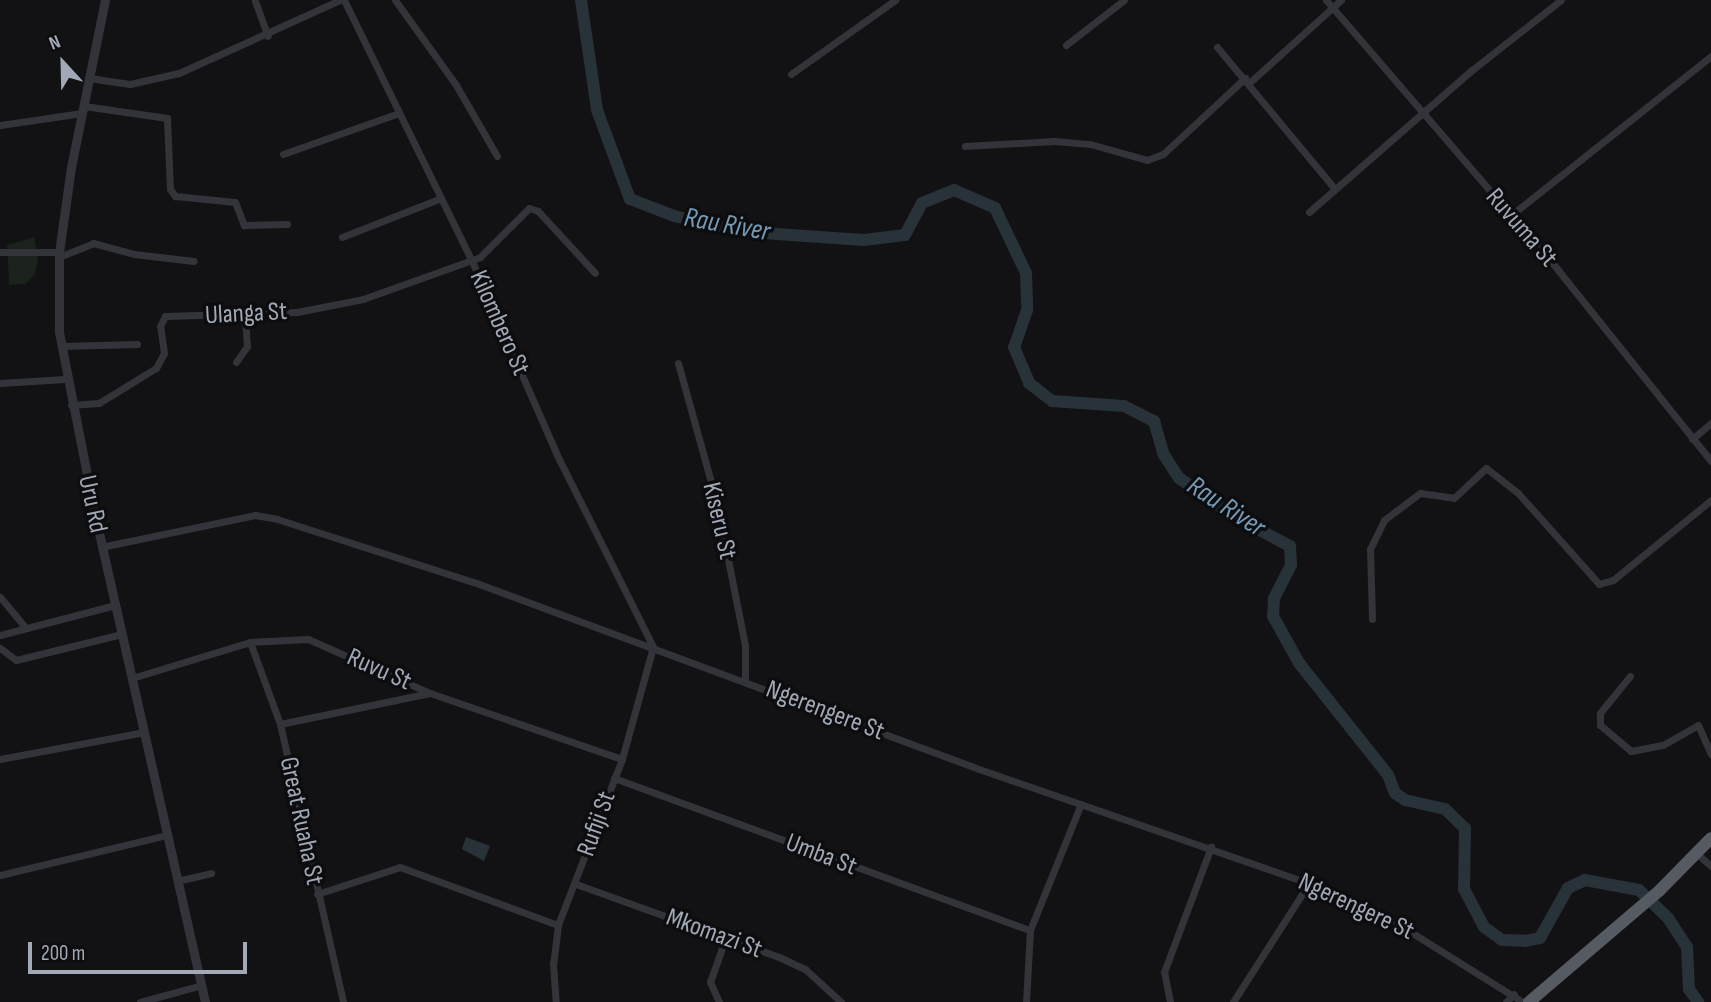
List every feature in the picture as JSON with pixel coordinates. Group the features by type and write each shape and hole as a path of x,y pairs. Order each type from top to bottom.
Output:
{"highway":[{"path":"1526,1002 1659,891 1711,838"}],"street":[{"name":"Uru Rd","path":"104,0 59,254 61,346 65,379 205,1002"},
{"path":"89,78 117,84 150,81 199,67 342,0"},
{"name":"Kilombero St","path":"342,0 471,260 559,459 653,647"},
{"path":"396,0 456,85 497,156"},
{"path":"792,74 895,0"},
{"path":"1066,45 1124,0"},
{"name":"Ruvuma St","path":"1326,0 1510,216 1711,461"},
{"path":"965,146 1066,142 1147,160 1163,154 1341,0"},
{"path":"1309,212 1334,188 1423,116 1472,70 1561,0"},
{"path":"255,1 268,36"},
{"path":"1217,47 1334,188"},
{"path":"1510,216 1711,55"},
{"path":"0,125 83,109 165,117 169,127 172,193 234,202 239,220 244,225 287,224"},
{"path":"283,154 399,113"},
{"path":"342,237 441,198"},
{"name":"Ulanga St","path":"71,405 99,403 156,368 164,353 160,326 165,316 245,315 343,304 485,253 533,208 595,274"},
{"path":"0,252 59,254 93,243 134,254 194,261"},
{"path":"236,362 247,346 245,315"},
{"path":"61,346 137,344"},
{"name":"Kiseru St","path":"678,363 717,504 745,645 745,681"},
{"path":"0,383 65,379"},
{"path":"1692,439 1711,422"},
{"path":"1372,619 1370,549 1384,520 1420,493 1454,498 1486,468 1518,493 1599,584 1613,580 1711,500"},
{"name":"Ngerengere St","path":"102,547 255,515 277,519 479,584 1081,804 1308,883 1398,924 1526,1002"},
{"path":"0,597 24,627"},
{"path":"0,635 115,605"},
{"path":"0,648 16,660 122,634"},
{"name":"Ruvu St","path":"132,678 250,642 307,639 430,693 622,759"},
{"name":"Great Ruaha St","path":"250,642 280,724 343,1002"},
{"name":"Rufiji St","path":"556,1002 553,963 558,925 622,759 653,647"},
{"path":"1630,676 1600,713 1600,725 1631,751 1663,745 1698,725 1711,754"},
{"path":"280,724 430,693"},
{"path":"0,759 144,732"},
{"name":"Umba St","path":"614,778 1030,930"},
{"path":"1026,1002 1030,930 1081,804"},
{"path":"0,876 166,835"},
{"path":"1170,1002 1164,972 1210,847"},
{"path":"1696,853 1711,866"},
{"path":"317,894 400,867 558,925"},
{"path":"177,881 211,873"},
{"path":"1233,1002 1308,883"},
{"name":"Mkomazi St","path":"576,884 726,937 805,969 841,1002"},
{"path":"719,1002 709,982 726,937"},
{"path":"140,1002 202,985"},
{"path":"1506,1002 1514,994"}],"shaded area":[{"path":"34,237 38,258 35,275 25,284 9,285 7,245"},
{"path":"466,837 490,846 484,861 462,849"}],"waterway":[{"name":"Rau River","path":"581,0 597,110 630,199 674,216 747,232 864,240 905,235 922,203 954,190 995,208 1026,273 1027,310 1014,347 1029,383 1052,401 1124,406 1154,421 1164,455 1179,478 1233,516 1290,546 1291,565 1274,599 1273,616 1299,663 1388,775 1395,793 1405,800 1445,809 1465,828 1464,889 1484,927 1502,940 1525,941 1540,938 1568,888 1585,880 1639,890 1668,918 1687,947 1689,989 1698,1002"}]}
